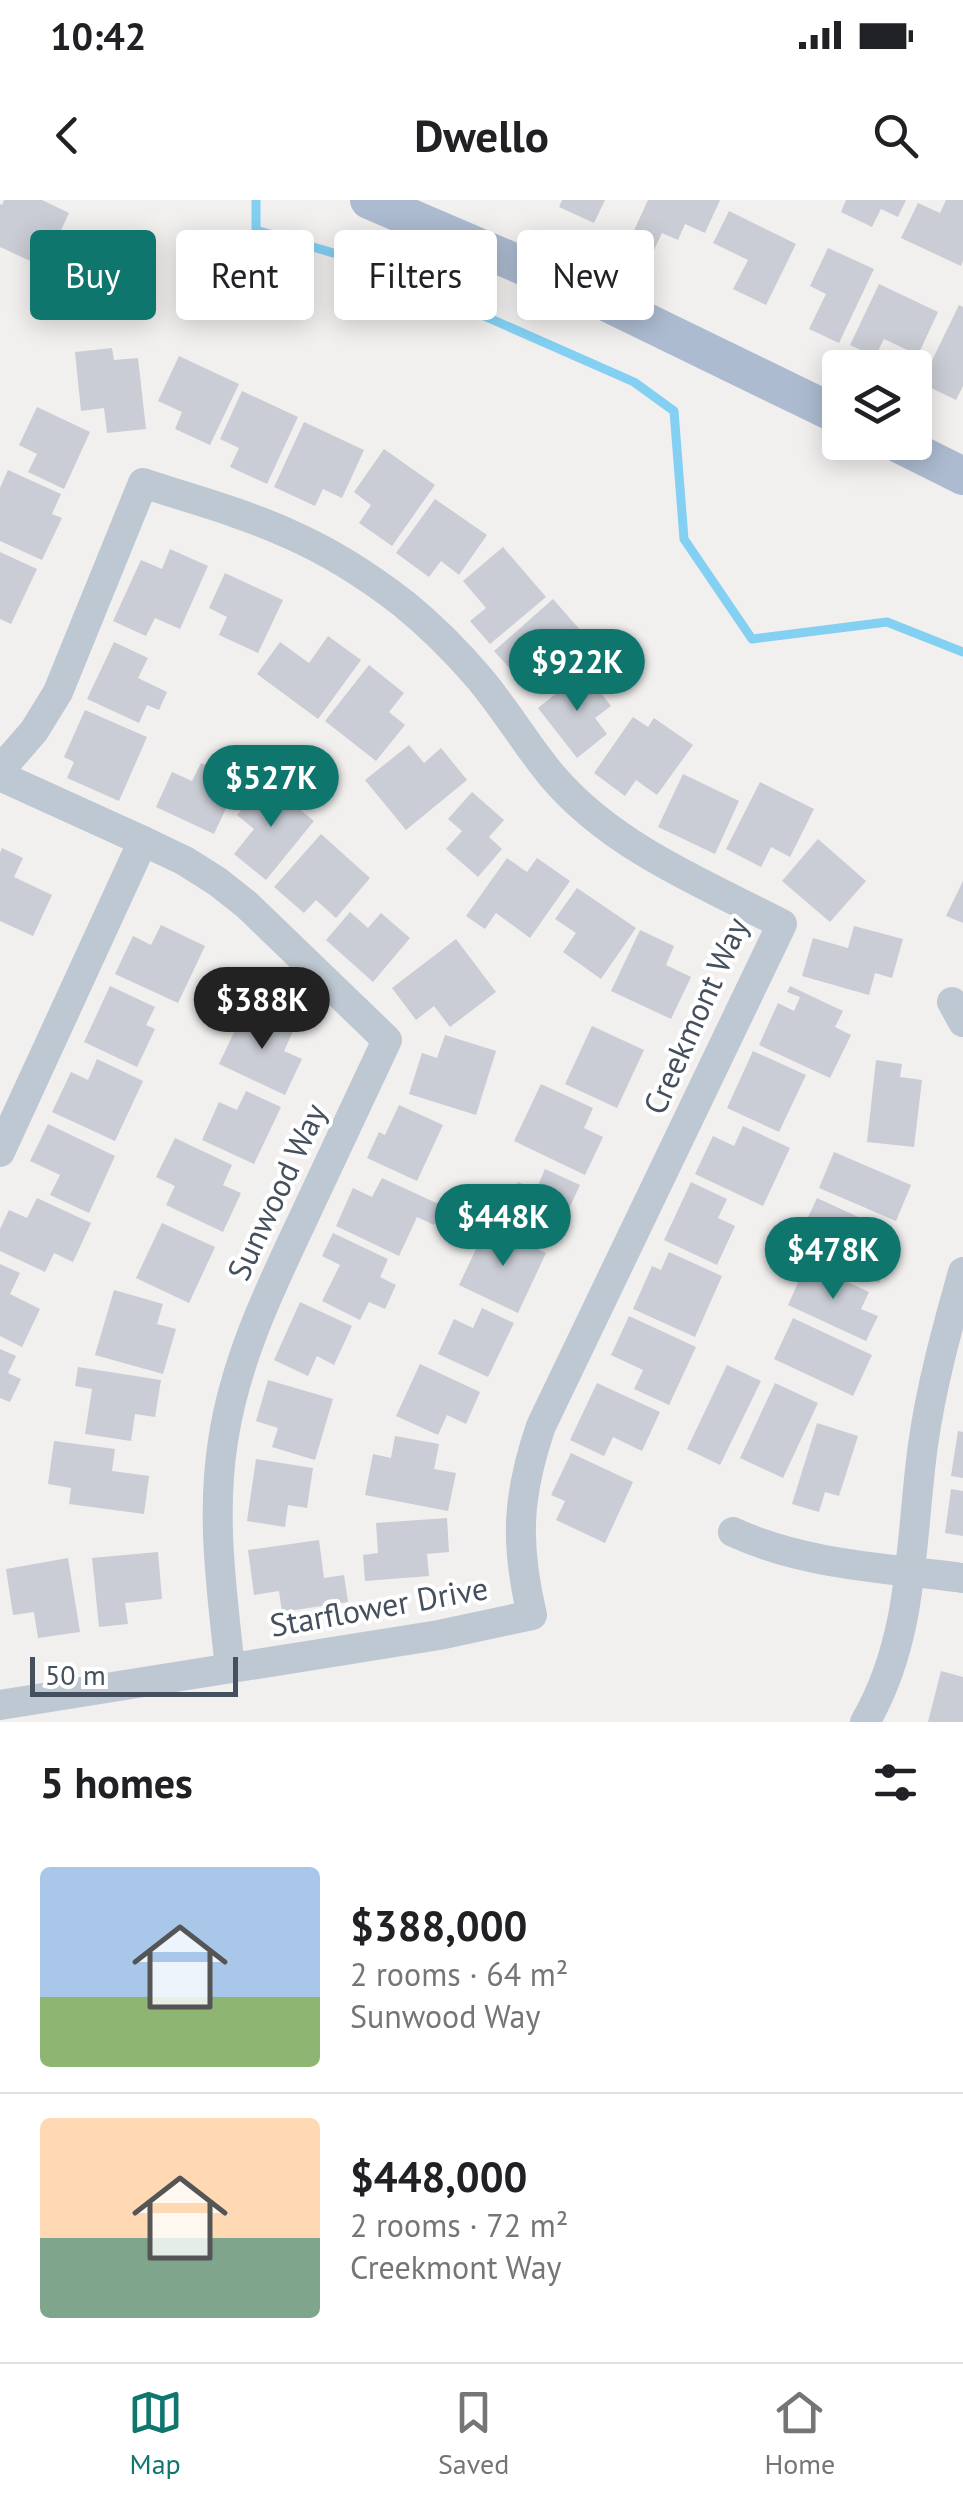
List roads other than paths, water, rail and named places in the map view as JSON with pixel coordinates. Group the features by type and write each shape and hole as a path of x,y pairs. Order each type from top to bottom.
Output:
{"main road":[{"path":"369,200 591,295 822,407"},
{"path":"931,460 963,476"}],"street":[{"name":"Creekmont Way","path":"0,773 34,731 58,692 143,482 285,532 359,572 404,604 444,640 481,680 554,778 586,809 658,861 782,924 541,1426 528,1462 520,1519 523,1576 532,1615"},
{"name":"Sunwood Way","path":"0,773 144,841 218,882 248,905 387,1040 260,1310 233,1388 217,1496 218,1551 230,1668"},
{"path":"1,1146 144,841"},
{"path":"865,1722 893,1659 906,1611 922,1446 963,1272"},
{"path":"733,1532 799,1556 963,1578"},
{"name":"Starflower Drive","path":"0,1705 439,1635 532,1615"}],"waterway":[{"path":"256,200 256,230 357,260 634,382 674,411 684,539 752,639 887,622 963,652"}]}
